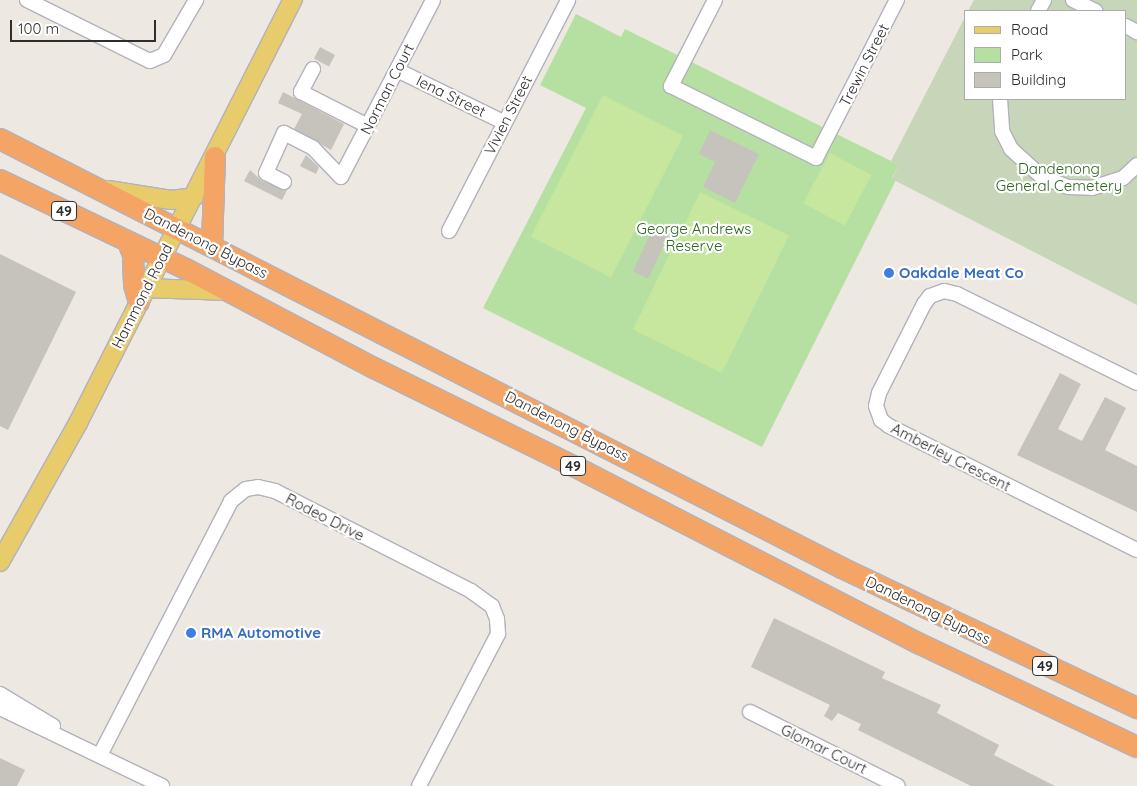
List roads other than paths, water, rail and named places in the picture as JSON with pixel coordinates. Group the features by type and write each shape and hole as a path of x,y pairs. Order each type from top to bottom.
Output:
{"highway":[{"name":"Dandenong Bypass","path":"0,139 850,572 1137,708"},
{"path":"212,246 215,157"},
{"name":"49","path":"0,180 162,258 918,643 1137,747"},
{"path":"128,242 133,255 134,285 142,295"}],"main road":[{"name":"Hammond Road","path":"0,562 78,423 142,295 215,157 293,0"},
{"path":"95,187 156,199 194,197"},
{"path":"142,295 227,291"}],"street":[{"path":"27,0 150,61 164,55 196,0"},
{"name":"Norman Court","path":"284,182 266,173 284,133 313,148 341,177 433,0"},
{"name":"Vivien Street","path":"449,231 568,0"},
{"name":"Trewin Street","path":"715,0 671,86 816,158 897,0"},
{"path":"1073,0 1094,10"},
{"path":"313,69 301,92 368,126"},
{"name":"Iena Street","path":"397,70 505,123"},
{"path":"1000,100 1002,131 1011,149 1042,177 1068,187 1092,188 1123,178 1137,165"},
{"name":"Amberley Crescent","path":"1137,384 957,294 944,291 930,296 924,304 879,393 876,406 881,420 889,426 1137,550"},
{"name":"Rodeo Drive","path":"100,755 231,502 246,489 258,487 284,496 471,591 492,606 497,619 498,634 419,786"},
{"path":"0,694 81,746"},
{"path":"0,708 162,786"},
{"name":"Glomar Court","path":"750,712 898,786"}],"place":[{"name":"Oakdale Meat Co","path":"889,273"},
{"name":"RMA Automotive","path":"191,633"}],"park label":[{"name":"Dandenong General Cemetery","path":"1059,176"},
{"name":"George Andrews Reserve","path":"694,236"}]}
